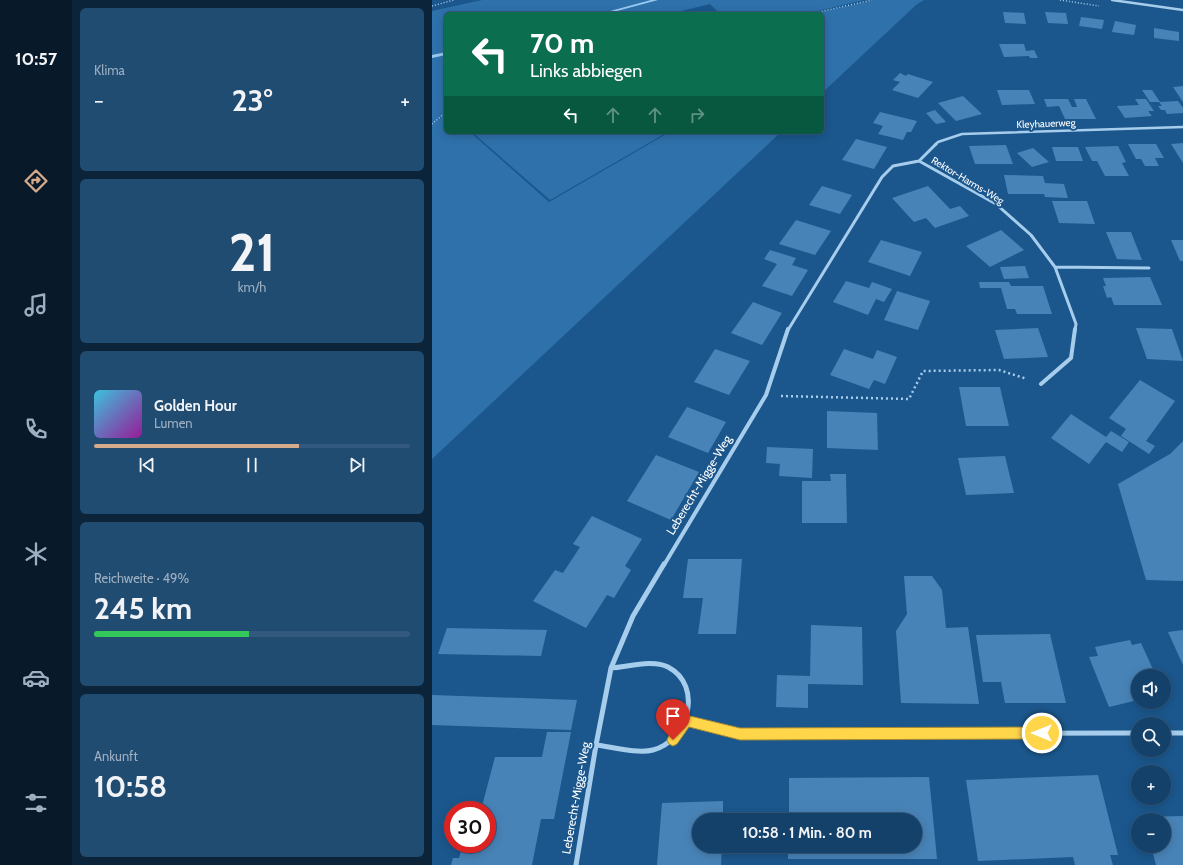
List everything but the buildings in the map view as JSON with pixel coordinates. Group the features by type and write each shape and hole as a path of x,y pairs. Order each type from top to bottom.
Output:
{"street":[{"path":"1112,0 1183,10"},
{"name":"Kleyhauerweg","path":"920,161 938,142 962,134 1183,127"},
{"name":"Rektor-Harms-Weg","path":"920,161 996,204 1031,235 1055,267 1076,324 1071,358 1041,384"},
{"name":"Leberecht-Migge-Weg","path":"576,865 596,745 612,668 633,616 766,395 789,327 882,177 893,166 920,161"},
{"path":"1055,267 1149,268"},
{"path":"596,745 653,751 673,740 686,721 690,698 683,678 667,666 647,665 612,668"},
{"path":"686,721 740,734 1131,733"},
{"path":"1171,733 1183,733"}],"path":[{"path":"432,6 454,0"},
{"path":"819,12 872,0"},
{"path":"432,124 444,114"},
{"path":"766,395 909,399 923,371 999,370 1041,384"}],"shaded area":[{"path":"482,0 864,0 813,12 718,12 710,4 677,12 444,12 444,134 472,134 549,202 667,134 779,134 432,459 432,11"},
{"path":"874,0 924,0 916,5 824,91 824,12 821,12"},
{"path":"474,134 665,134 550,200"}],"waterway":[{"path":"609,12 656,0"},
{"path":"432,57 444,54"}],"route":[{"path":"673,740 686,721 740,734 1042,733"}]}
